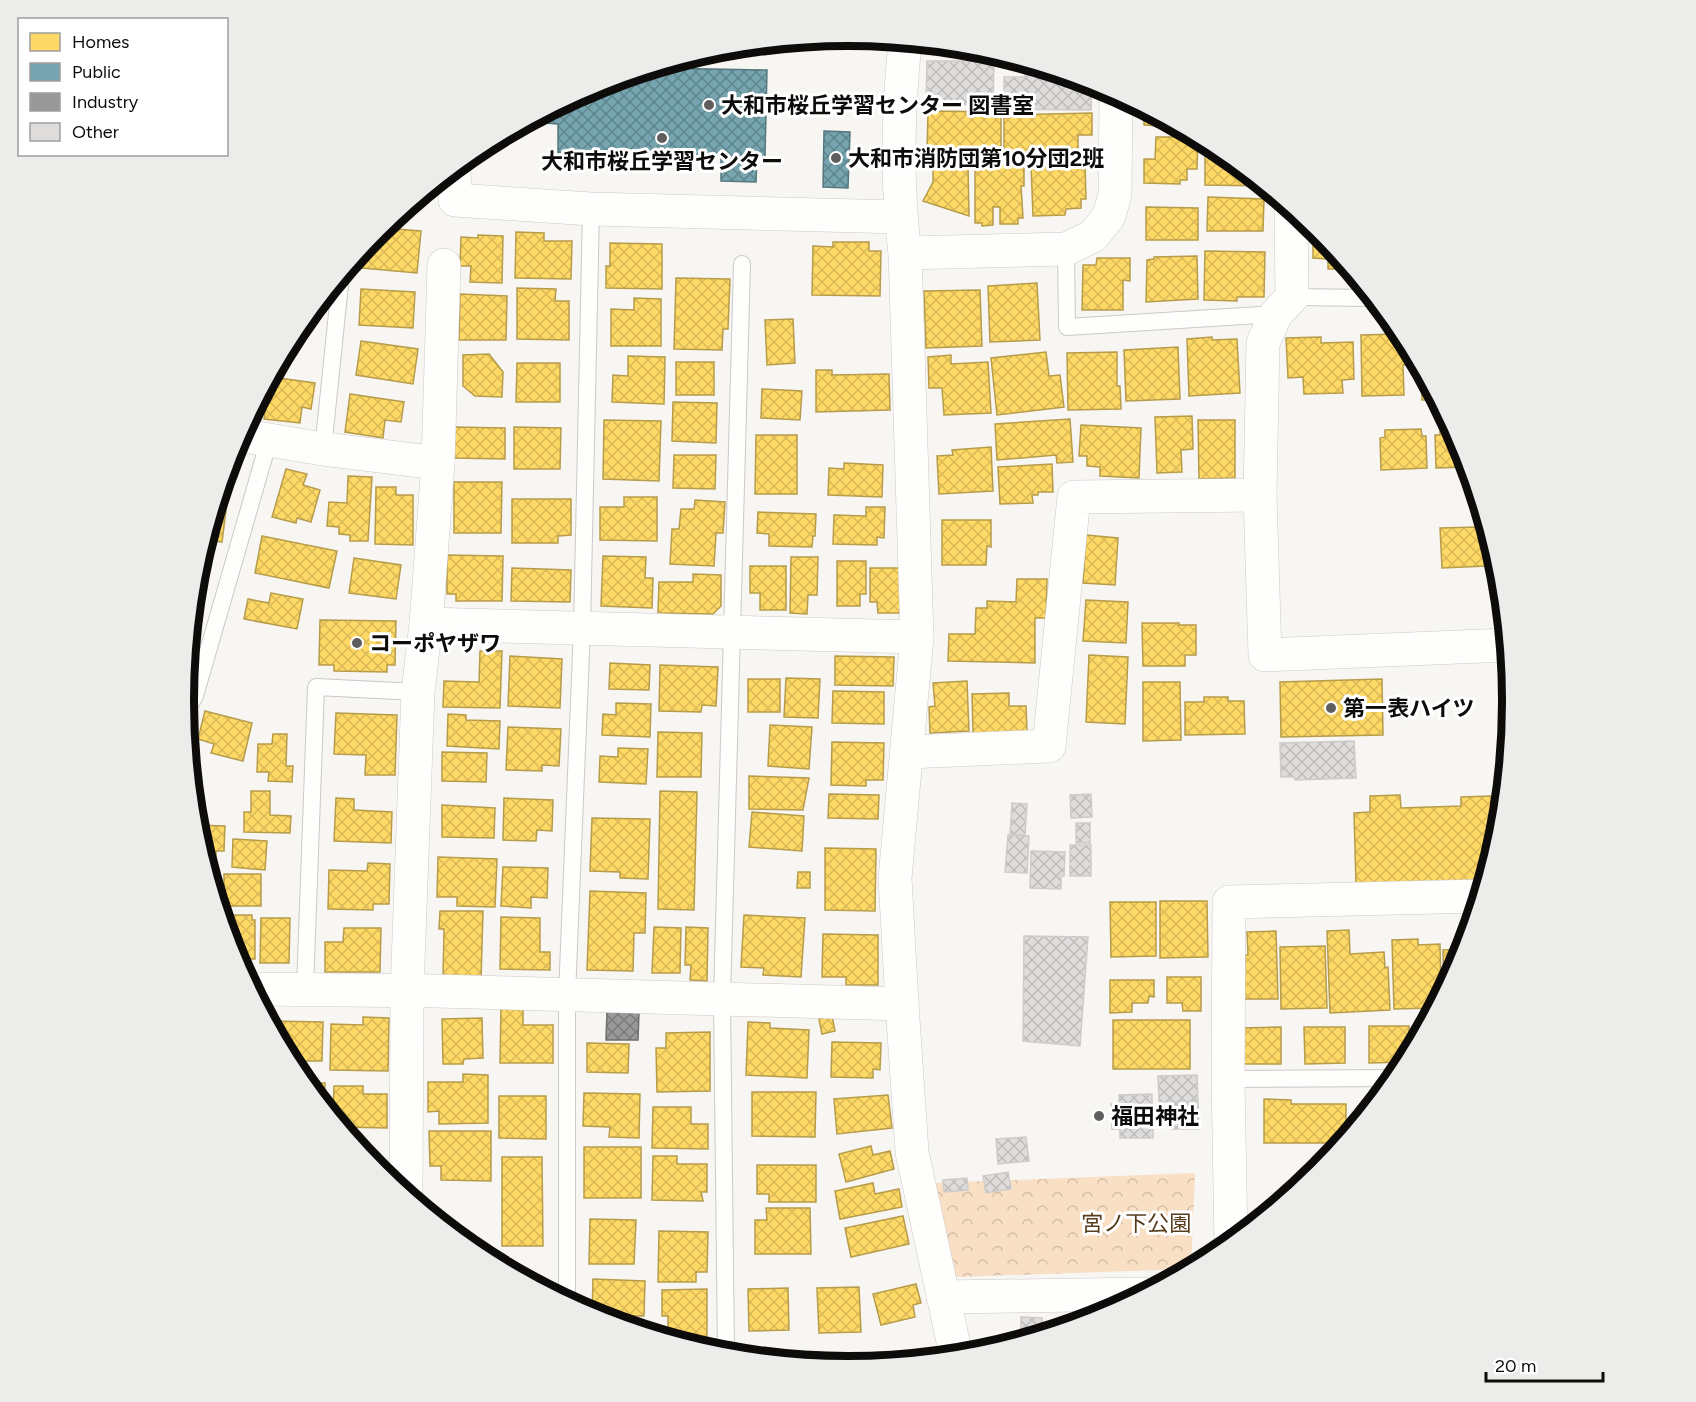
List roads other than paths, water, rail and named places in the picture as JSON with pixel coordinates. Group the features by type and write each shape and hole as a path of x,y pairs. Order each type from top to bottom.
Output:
{"street":[{"path":"904,49 901,85 900,217 905,253 917,637 895,878 912,1152 954,1347"},
{"path":"905,253 1066,249 1093,236 1109,216 1115,194 1116,104"},
{"path":"454,179 455,200 591,209 900,217"},
{"path":"1290,219 1284,306 1263,343 1260,495 1265,655 1500,645"},
{"path":"406,1184 407,991 418,692 426,624 438,463 444,265"},
{"path":"254,438 438,463"},
{"path":"908,752 1049,746 1074,497 1260,495"},
{"path":"426,624 917,637"},
{"path":"1231,1231 1228,1079 1229,902 1472,896"},
{"path":"261,989 902,1004"},
{"path":"943,1297 1123,1294"}],"lane":[{"path":"567,1292 567,995 582,628 591,209"},
{"path":"1066,249 1067,327 1364,299"},
{"path":"726,1344 722,999 742,264"},
{"path":"323,449 339,290"},
{"path":"194,698 254,438"},
{"path":"305,990 316,687 418,692"},
{"path":"1228,1079 1382,1078"}],"place":[{"name":"大和市桜丘学習センター 図書室","path":"709,105"},
{"name":"大和市桜丘学習センター","path":"662,138"},
{"name":"大和市消防団第10分団2班","path":"836,158"},
{"name":"コーポヤザワ","path":"357,643"},
{"name":"第一表ハイツ","path":"1331,708"},
{"name":"福田神社","path":"1099,1116"}],"park label":[{"name":"宮ノ下公園","path":"1136,1223"}]}
